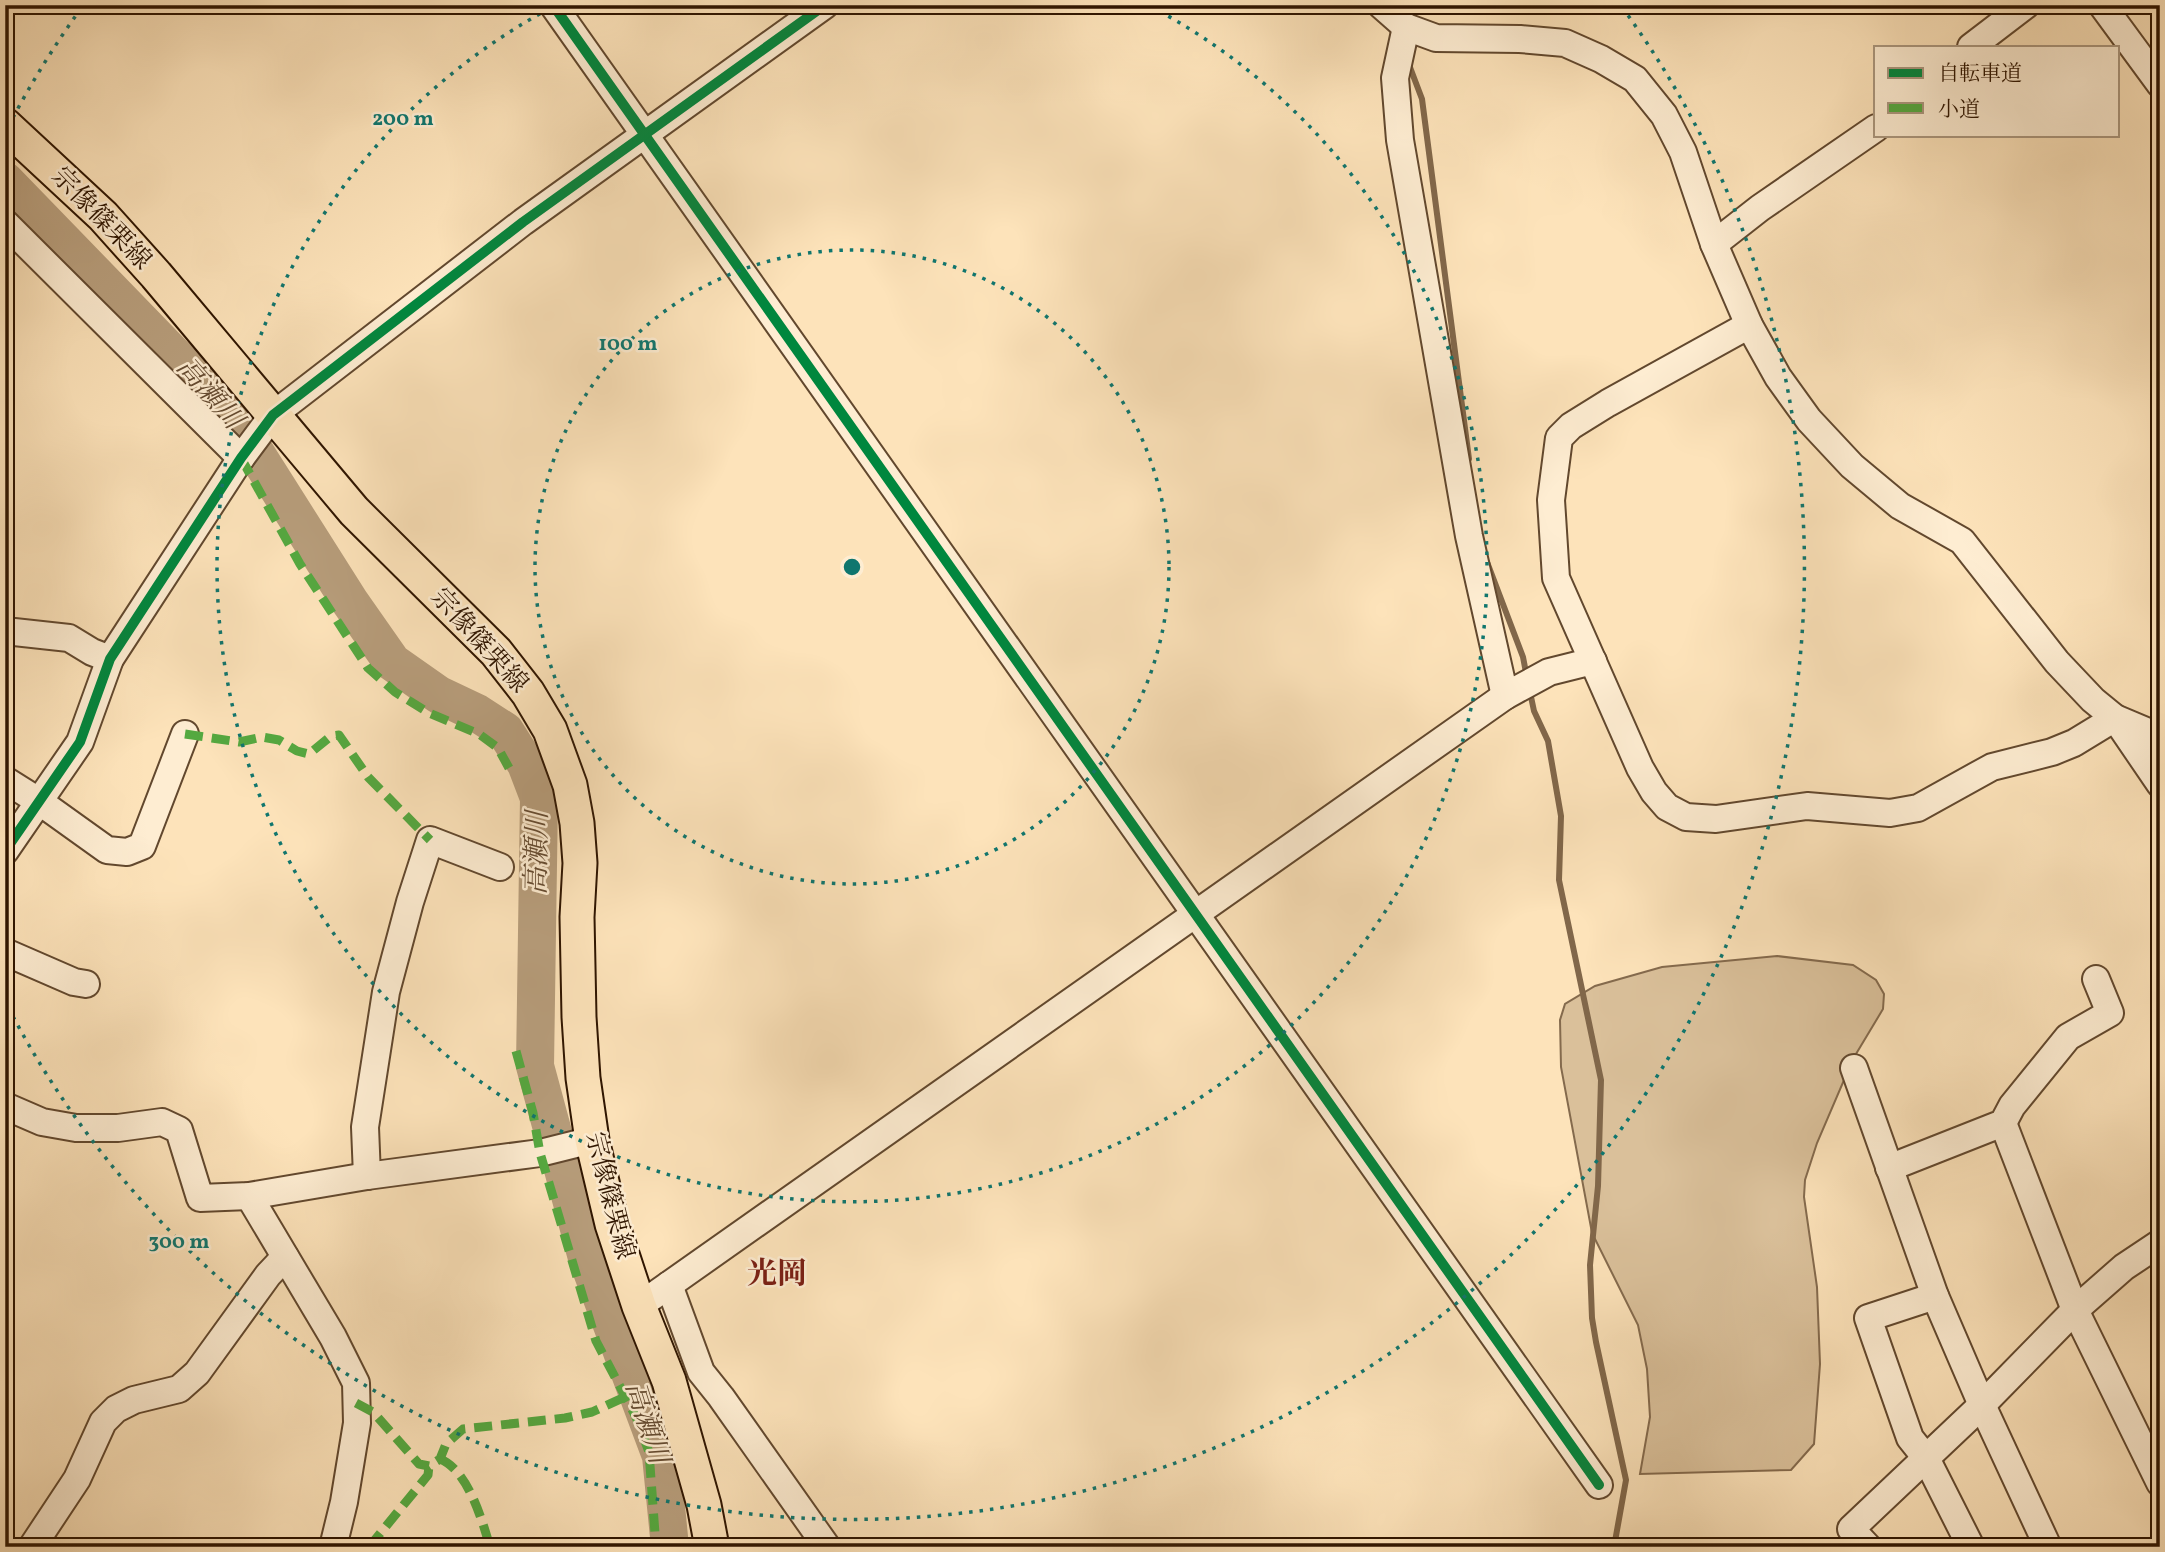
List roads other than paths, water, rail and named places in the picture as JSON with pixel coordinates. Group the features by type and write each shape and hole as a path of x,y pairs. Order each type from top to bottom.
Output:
{"main road":[{"name":"宗像篠栗線","path":"5,125 103,216 268,422 496,652 528,693 550,730 570,785 577,823 580,863 579,1017 583,1078 592,1140 612,1224 639,1306 672,1392 704,1506 712,1547"}],"street":[{"path":"554,5 1599,1485"},
{"path":"5,851 80,742 110,659 243,455 268,422 523,222 825,5"},
{"path":"1381,5 1406,27 1436,38 1520,39 1565,43 1601,59 1635,79 1664,115 1683,152 1714,244 1749,325 1778,377 1809,420 1852,466 1900,506 1962,541 2057,662 2093,700 2115,718 2160,737"},
{"path":"1972,46 2026,5"},
{"path":"2102,5 2160,84"},
{"path":"1406,27 1395,78 1400,140 1469,536 1505,696"},
{"path":"1714,244 1760,208 1874,129"},
{"path":"5,223 243,455"},
{"path":"1749,325 1608,403 1571,426 1559,438 1551,500 1556,578 1640,768 1654,792 1667,807 1686,817 1716,819 1807,806 1890,813 1918,808 1992,767 2052,752 2074,743 2115,718"},
{"path":"5,631 69,638 110,659"},
{"path":"639,1306 1505,696 1549,672 1593,661"},
{"path":"2115,718 2160,785"},
{"path":"5,780 107,850 127,852 142,846 185,734"},
{"path":"367,1176 365,1127 386,992 430,840 500,867"},
{"path":"5,952 74,982 86,984"},
{"path":"1889,1168 2003,1123 2012,1106 2068,1037 2110,1013 2096,979"},
{"path":"1854,1068 1935,1296 2048,1547"},
{"path":"5,1106 42,1122 76,1128 118,1128 162,1122 179,1130 200,1198 249,1196 367,1176 540,1153 592,1140"},
{"path":"2003,1123 2075,1310 2160,1483"},
{"path":"249,1196 333,1337 355,1383 357,1423 344,1502 333,1547"},
{"path":"1868,1547 1852,1529 1982,1405 2075,1310 2124,1267 2160,1243"},
{"path":"32,1547 77,1479 103,1422 116,1409 134,1400 179,1389 197,1373 268,1275 285,1257"},
{"path":"669,1285 701,1373 721,1397 827,1547"},
{"path":"1935,1296 1868,1318 1910,1438 1926,1458 1971,1547"}],"waterway":[{"path":"1411,22 1415,5"},
{"path":"1408,62 1422,99 1469,459"},
{"name":"高瀬川","path":"5,181 231,414 350,602 392,662 439,695 477,713 505,731 526,764 539,798 535,1066 587,1258 661,1456 670,1547"},
{"path":"1487,562 1523,657 1527,678"},
{"path":"1530,692 1534,711 1548,741 1561,816 1559,880 1601,1080 1598,1186 1590,1265 1592,1318 1596,1342 1626,1480 1614,1547"}],"district":[{"name":"光岡","path":"777,1275"}]}
